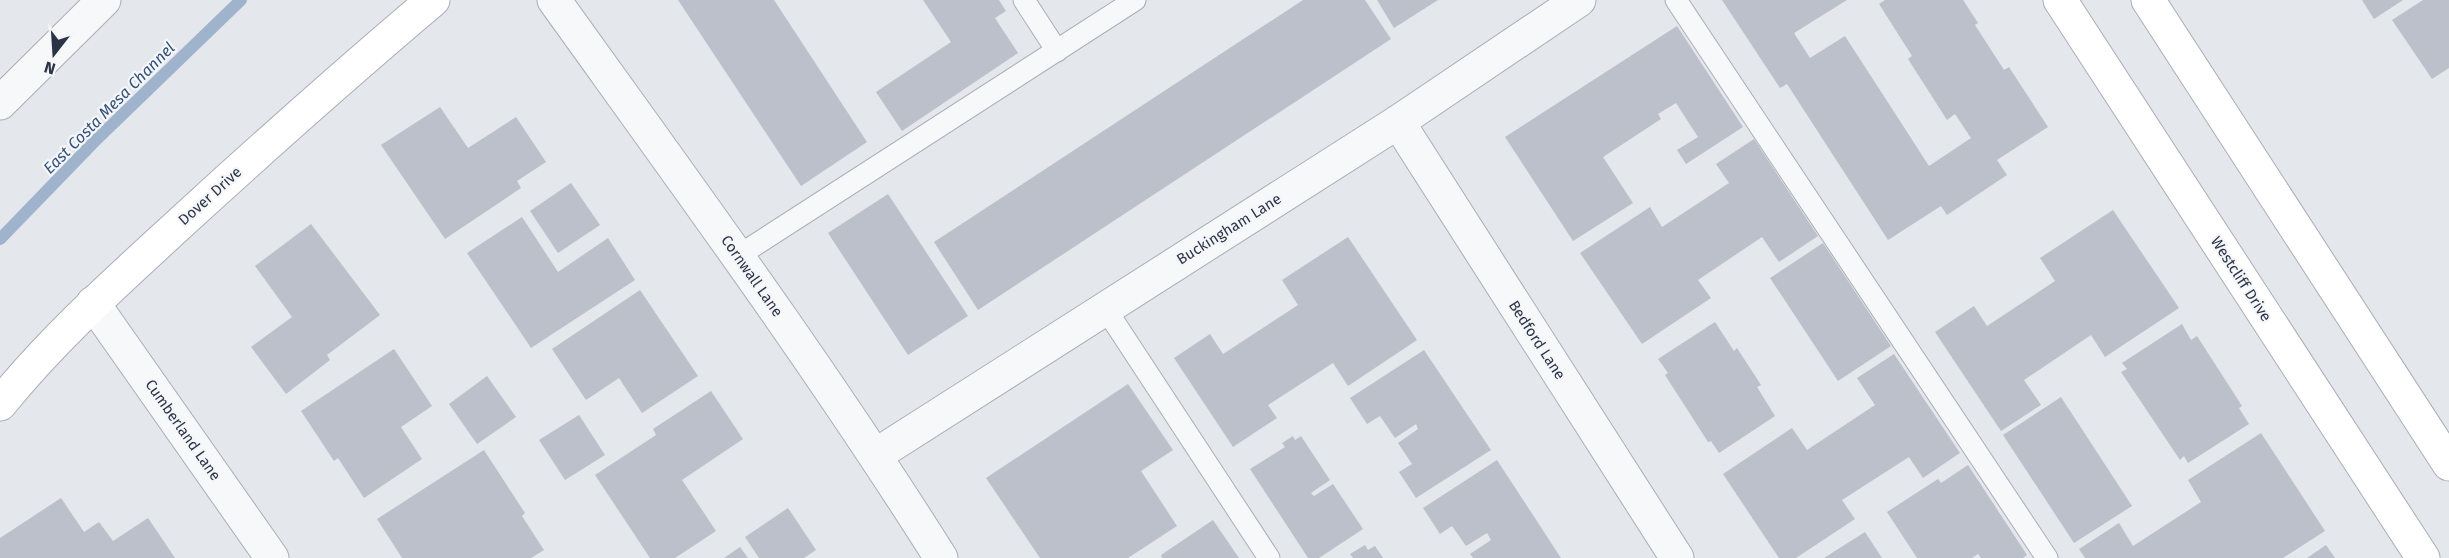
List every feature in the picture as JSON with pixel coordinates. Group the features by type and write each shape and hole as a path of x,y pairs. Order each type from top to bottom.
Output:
{"street":[{"path":"0,103 104,0"},
{"name":"Dover Drive","path":"0,404 28,369 93,303 329,87 433,0"},
{"name":"Cornwall Lane","path":"554,0 738,256 876,455 941,558"},
{"name":"Buckingham Lane","path":"876,455 1398,122 1579,0"},
{"name":"Westcliff Drive","path":"2060,0 2423,558"},
{"path":"2148,0 2449,464"},
{"name":"Bedford Lane","path":"1398,122 1677,558"},
{"name":"Cumberland Lane","path":"93,303 272,558"}],"lane":[{"path":"1023,0 1057,51"},
{"path":"738,256 1135,0"},
{"path":"1676,0 2047,558"},
{"path":"1105,308 1269,558"}],"building":[{"path":"678,0 774,0 867,142 801,186"},
{"path":"923,0 999,0 1006,11 995,18 1018,53 902,131 876,92 951,42"},
{"path":"1303,0 1365,0 1391,39 978,310 934,242"},
{"path":"1377,0 1438,0 1394,28"},
{"path":"1722,0 1847,0 1794,33 1810,58 1845,36 1929,166 1971,138 1955,114 1947,120 1908,59 1912,56 1879,4 1885,0 1963,0 1978,23 1975,25 2004,70 2009,67 2048,127 1997,160 2007,175 1947,215 1941,206 1888,240 1787,84 1780,88"},
{"path":"2362,0 2403,0 2374,19"},
{"path":"2423,0 2449,0 2449,68 2432,79 2392,20"},
{"path":"1677,26 1743,127 1686,164 1677,150 1698,137 1676,103 1658,114 1661,119 1603,157 1633,203 1573,241 1505,137"},
{"path":"440,107 468,148 516,117 546,162 517,181 521,188 445,239 381,145"},
{"path":"1754,139 1818,236 1779,262 1762,237 1698,280 1711,298 1642,344 1580,253 1650,207 1662,227 1729,183 1716,164"},
{"path":"571,183 600,225 558,253 530,211"},
{"path":"888,194 968,316 908,355 828,233"},
{"path":"2113,210 2179,308 2105,357 2091,335 2024,380 2041,405 2001,431 1935,332 1974,306 1987,326 2055,281 2040,258"},
{"path":"522,217 558,272 608,238 635,280 531,348 467,253"},
{"path":"311,224 380,315 327,355 330,360 286,394 251,347 292,317 255,266"},
{"path":"1348,237 1417,340 1348,386 1333,363 1268,405 1277,418 1233,447 1174,358 1210,334 1223,354 1298,305 1282,280"},
{"path":"1823,243 1891,346 1838,381 1770,278"},
{"path":"640,290 698,376 642,413 619,378 586,400 552,349"},
{"path":"1715,322 1734,351 1737,348 1761,385 1757,387 1775,416 1719,453 1711,441 1708,442 1665,375 1668,373 1658,359"},
{"path":"2182,324 2191,340 2197,336 2242,406 2239,408 2249,424 2188,463 2184,456 2180,460 2121,372 2127,369 2122,363"},
{"path":"394,349 432,406 401,427 422,459 364,498 338,458 334,461 301,411"},
{"path":"1424,350 1491,450 1416,498 1399,472 1412,464 1398,443 1418,429 1416,424 1395,438 1380,416 1367,424 1350,398"},
{"path":"1894,354 1960,453 1923,478 1909,457 1842,500 1855,519 1796,558 1779,558 1723,474 1792,428 1807,450 1875,405 1857,378"},
{"path":"487,376 516,417 477,444 449,404"},
{"path":"1128,384 1173,450 1141,471 1177,526 1128,558 1040,558 986,478"},
{"path":"711,391 743,439 682,480 716,531 675,558 650,558 595,475 656,435 653,429"},
{"path":"2061,397 2132,506 2074,543 2003,435"},
{"path":"579,415 605,455 565,480 539,440"},
{"path":"2261,433 2325,531 2283,558 2085,558 2079,549 2119,523 2133,546 2201,502 2188,480"},
{"path":"1293,436 1295,440 1301,436 1330,480 1311,493 1314,496 1333,484 1363,529 1319,558 1308,558 1250,469 1285,447 1282,443"},
{"path":"484,450 525,513 522,516 544,550 531,558 402,558 377,519"},
{"path":"1497,460 1561,558 1473,558 1470,554 1491,540 1487,533 1466,546 1452,526 1440,534 1423,508"},
{"path":"1968,465 2027,555 2023,558 1981,558 1978,554 1972,558 1917,558 1887,512 1938,479 1941,483"},
{"path":"61,498 84,532 99,522 113,541 148,518 175,558 0,558 0,538"},
{"path":"788,508 816,550 804,558 759,558 745,537"},
{"path":"1213,520 1239,558 1162,558 1161,555"},
{"path":"1865,532 1882,558 1824,558"},
{"path":"1365,545 1368,550 1375,546 1383,558 1353,558 1350,554"},
{"path":"2326,545 2335,558 2307,558"},
{"path":"740,547 748,558 724,558"}],"waterway":[{"name":"East Costa Mesa Channel","path":"0,239 94,142 241,0"}]}
